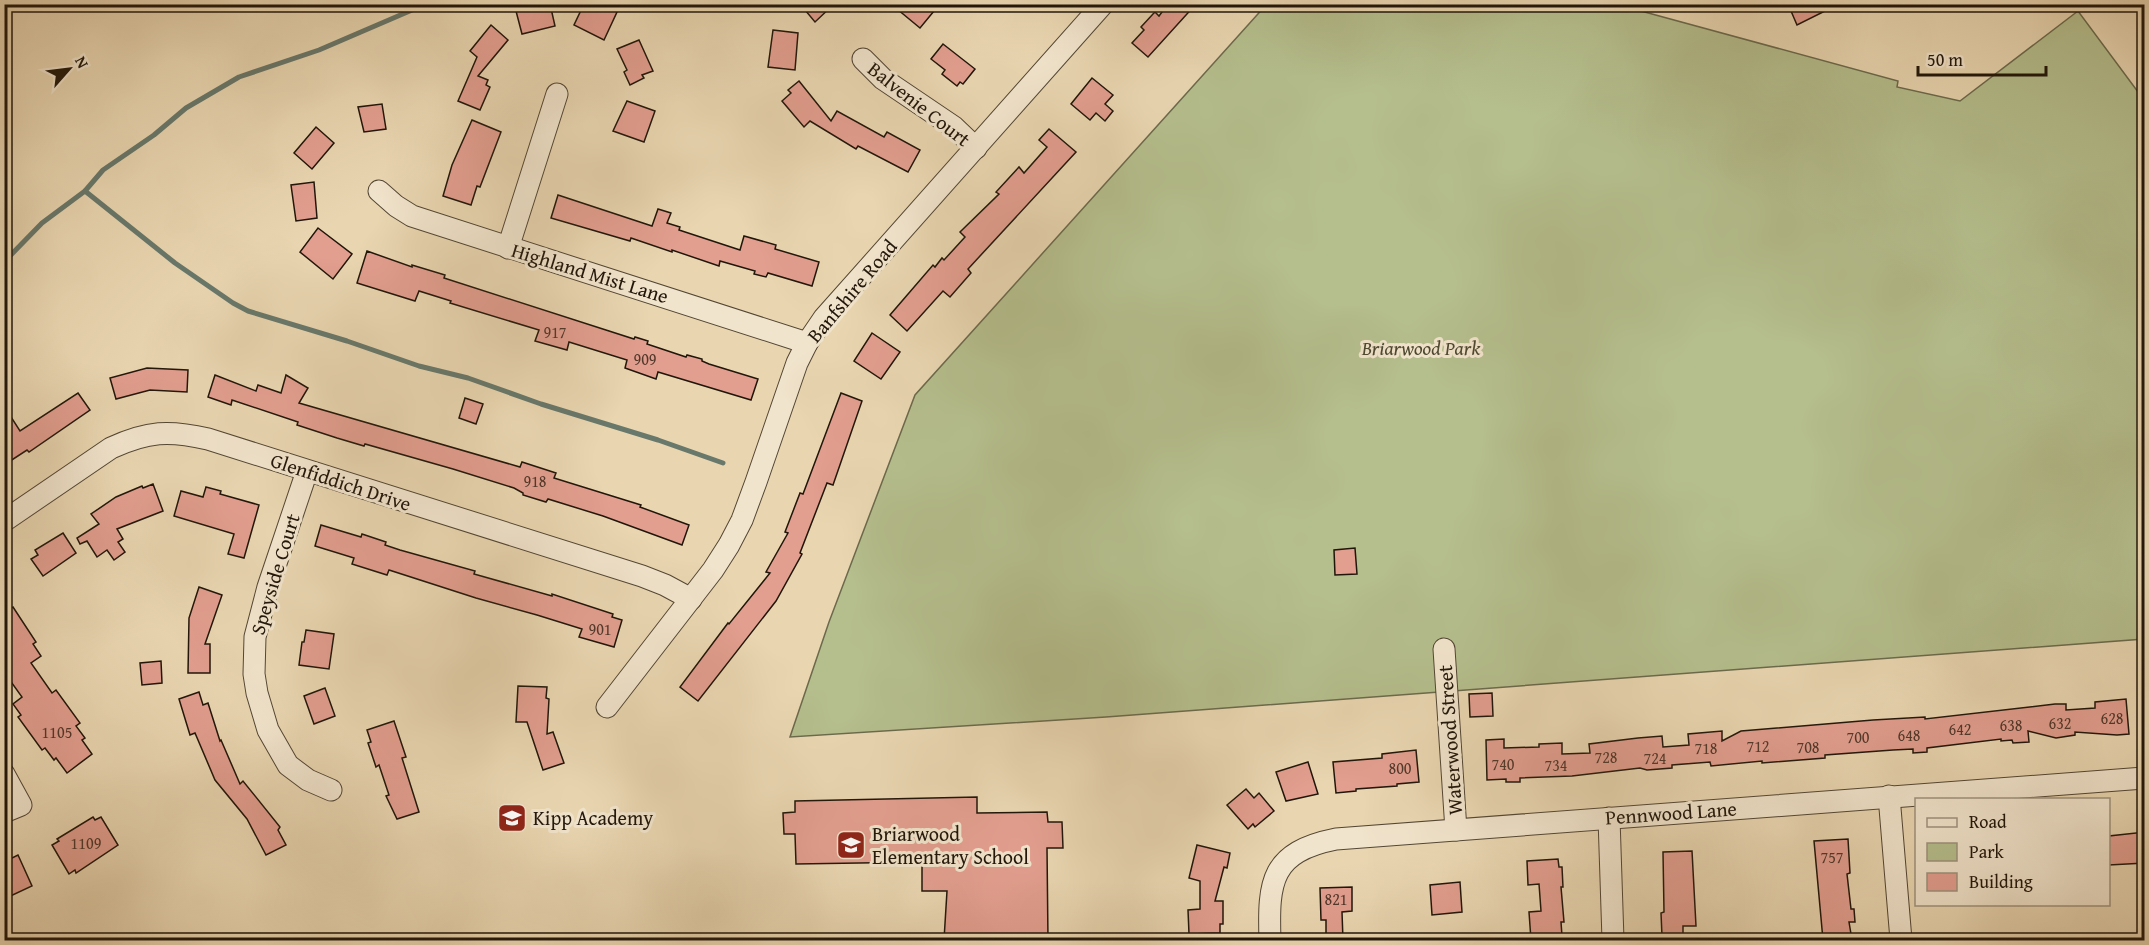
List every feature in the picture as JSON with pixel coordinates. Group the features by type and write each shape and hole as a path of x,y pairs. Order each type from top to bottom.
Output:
{"street":[{"name":"Banfshire Road","path":"607,707 713,570 741,520 797,363 824,318 1103,4"},
{"name":"Balvenie Court","path":"862,59 883,79 954,127 976,148"},
{"path":"508,248 557,94"},
{"name":"Highland Mist Lane","path":"379,192 412,216 807,343"},
{"name":"Glenfiddich Drive","path":"4,521 111,448 149,434 181,433 208,439 642,576 691,599"},
{"name":"Speyside Court","path":"307,471 268,587 255,637 254,674 268,730 288,765 308,780 331,790"},
{"name":"Waterwood Street","path":"1444,649 1456,830"},
{"path":"4,774 21,805 4,812"},
{"name":"Pennwood Lane","path":"1270,940 1269,917 1272,884 1276,875 1298,852 1320,842 1336,839 2145,778"},
{"path":"1889,796 1901,940"},
{"path":"1609,818 1613,940"}],"green space":[{"name":"Briarwood Park","path":"1266,5 1619,5 1898,81 1897,87 1960,101 2078,11 2144,100 2144,639 1106,717 790,737 829,622 915,395"}],"building":[{"path":"550,4 555,26 522,34 516,11"},
{"path":"584,4 601,4 617,12 604,40 574,25"},
{"path":"800,4 834,4 815,22"},
{"path":"891,4 927,4 934,11 920,28"},
{"path":"1168,4 1196,4 1148,57 1132,43 1144,30 1141,27 1155,12 1159,16"},
{"path":"1788,4 1839,4 1797,25"},
{"path":"491,25 508,40 478,76 488,80 486,85 490,87 480,110 458,101 477,57 470,51"},
{"path":"773,30 798,33 795,70 768,67"},
{"path":"639,40 653,71 642,75 644,78 630,85 624,72 627,70 617,49"},
{"path":"943,44 975,69 963,84 960,82 957,86 942,74 945,70 931,59"},
{"path":"1092,78 1113,95 1105,104 1113,111 1105,121 1096,113 1090,120 1071,104"},
{"path":"799,81 831,121 837,111 884,137 887,132 920,150 908,172 858,146 856,149 810,121 804,127 782,101 791,93 788,90"},
{"path":"627,101 655,111 644,142 613,131"},
{"path":"382,104 386,129 364,132 358,107"},
{"path":"472,120 501,132 471,205 443,196 452,165"},
{"path":"316,127 334,143 312,169 294,153"},
{"path":"1049,129 1076,152 968,269 971,273 950,297 943,291 907,331 890,315 933,265 935,267 942,258 944,260 965,237 960,232 999,194 996,192 1019,167 1024,173 1047,147 1039,140"},
{"path":"314,182 317,218 296,221 291,185"},
{"path":"558,195 652,226 658,209 671,213 667,223 680,227 679,230 740,250 744,236 776,245 775,249 819,262 812,286 768,273 766,277 754,274 755,271 720,261 719,266 631,238 630,241 551,218"},
{"path":"318,228 352,254 333,279 300,252"},
{"path":"367,251 634,339 635,337 648,341 647,344 686,357 687,355 702,359 709,364 758,379 751,400 658,372 656,379 625,368 627,360 569,342 567,350 535,341 539,330 450,303 451,301 419,291 415,301 357,283"},
{"path":"872,333 900,352 881,379 854,361"},
{"path":"147,368 188,370 187,392 150,390 116,399 110,378"},
{"path":"215,375 256,391 258,385 281,393 286,375 308,388 299,403 520,467 522,462 556,473 554,478 641,505 640,507 689,525 682,545 603,516 548,499 546,502 523,495 514,488 453,469 337,438 232,400 231,405 208,397"},
{"path":"78,393 90,410 29,452 27,450 4,465 4,406 20,431"},
{"path":"841,393 862,401 833,485 827,483 800,553 802,554 776,601 698,701 680,687 728,623 770,573 766,572 788,533 785,532 800,493 803,494"},
{"path":"465,398 483,404 476,424 459,418"},
{"path":"153,484 163,511 117,529 123,539 118,542 125,552 114,560 107,550 97,557 87,541 80,544 77,538 99,524 91,514 116,497"},
{"path":"206,487 221,491 220,494 259,505 244,558 228,554 234,534 174,516 181,491 203,497"},
{"path":"321,525 361,537 362,534 386,542 385,545 400,550 475,571 474,574 552,596 552,594 613,614 612,617 622,620 614,647 579,637 582,629 389,570 387,575 352,564 354,558 315,546"},
{"path":"63,533 76,553 43,576 31,559 38,555 35,550"},
{"path":"1355,548 1357,574 1335,575 1334,550"},
{"path":"199,587 222,595 205,644 210,644 210,673 188,673 189,618"},
{"path":"13,607 36,642 33,644 41,656 31,663 52,693 56,690 80,723 76,726 85,738 82,740 92,754 67,773 56,758 54,760 45,748 42,750 18,717 21,715 13,704 22,697 4,672 4,613"},
{"path":"306,630 334,634 329,669 299,665"},
{"path":"161,661 162,683 142,685 140,663"},
{"path":"518,686 547,687 546,698 549,699 547,734 553,732 564,763 543,770 527,722 516,722"},
{"path":"325,688 335,716 314,724 304,696"},
{"path":"199,692 203,705 208,703 220,741 240,784 243,781 280,827 278,830 286,845 266,855 247,819 215,780 195,733 190,735 179,699"},
{"path":"1492,693 1493,716 1470,717 1469,694"},
{"path":"2126,699 2129,734 2075,732 2075,735 2056,738 2028,731 2029,742 2013,743 2012,740 2001,741 2001,739 1927,748 1927,752 1913,753 1913,749 1893,750 1762,763 1762,761 1711,766 1710,762 1672,765 1672,768 1647,770 1640,768 1572,776 1520,778 1520,782 1506,782 1506,779 1487,780 1486,740 1504,739 1504,748 1539,747 1539,744 1562,743 1562,754 1590,753 1589,744 1638,738 1662,736 1663,747 1689,745 1688,734 1722,731 1722,741 1741,731 1873,720 1925,717 1925,719 2055,704 2066,704 2066,710 2095,708 2095,702"},
{"path":"394,721 406,757 402,758 419,812 397,819 386,796 389,795 379,765 376,767 368,743 371,742 367,730"},
{"path":"1416,750 1419,782 1336,793 1333,762 1382,758 1382,754"},
{"path":"1308,762 1318,794 1286,801 1276,772"},
{"path":"1246,789 1254,798 1259,793 1274,811 1255,827 1253,824 1248,829 1227,805"},
{"path":"977,797 977,813 1047,812 1048,822 1062,822 1063,848 1047,848 1048,940 944,940 947,891 922,891 922,862 796,864 795,834 784,834 783,813 795,812 795,801"},
{"path":"93,817 95,820 101,817 118,845 76,873 75,870 69,874 52,845 59,841 57,839"},
{"path":"2145,832 2145,863 2110,865 2110,836"},
{"path":"1848,839 1850,873 1847,874 1851,909 1854,909 1855,922 1849,922 1852,940 1823,940 1814,841"},
{"path":"1197,845 1230,853 1215,901 1223,901 1223,924 1220,924 1220,933 1189,934 1188,910 1200,909 1200,881 1189,878"},
{"path":"1692,851 1696,926 1683,926 1683,934 1662,936 1663,852"},
{"path":"18,855 32,886 4,899 4,862"},
{"path":"1558,859 1559,867 1562,867 1564,922 1561,922 1562,936 1560,940 1531,940 1529,912 1541,911 1539,884 1528,885 1527,861"},
{"path":"1460,882 1462,912 1432,915 1430,885"},
{"path":"1352,887 1352,911 1342,912 1343,940 1326,940 1326,920 1321,920 1320,888"}],"waterway":[{"path":"4,262 42,223 85,191 103,170 154,135 186,108 239,77 319,50 426,4"},
{"path":"85,191 175,263 248,311 419,366 468,378 723,463"}],"place":[{"name":"Kipp Academy","path":"512,818"},
{"name":"Briarwood Elementary School","path":"851,845"}]}
